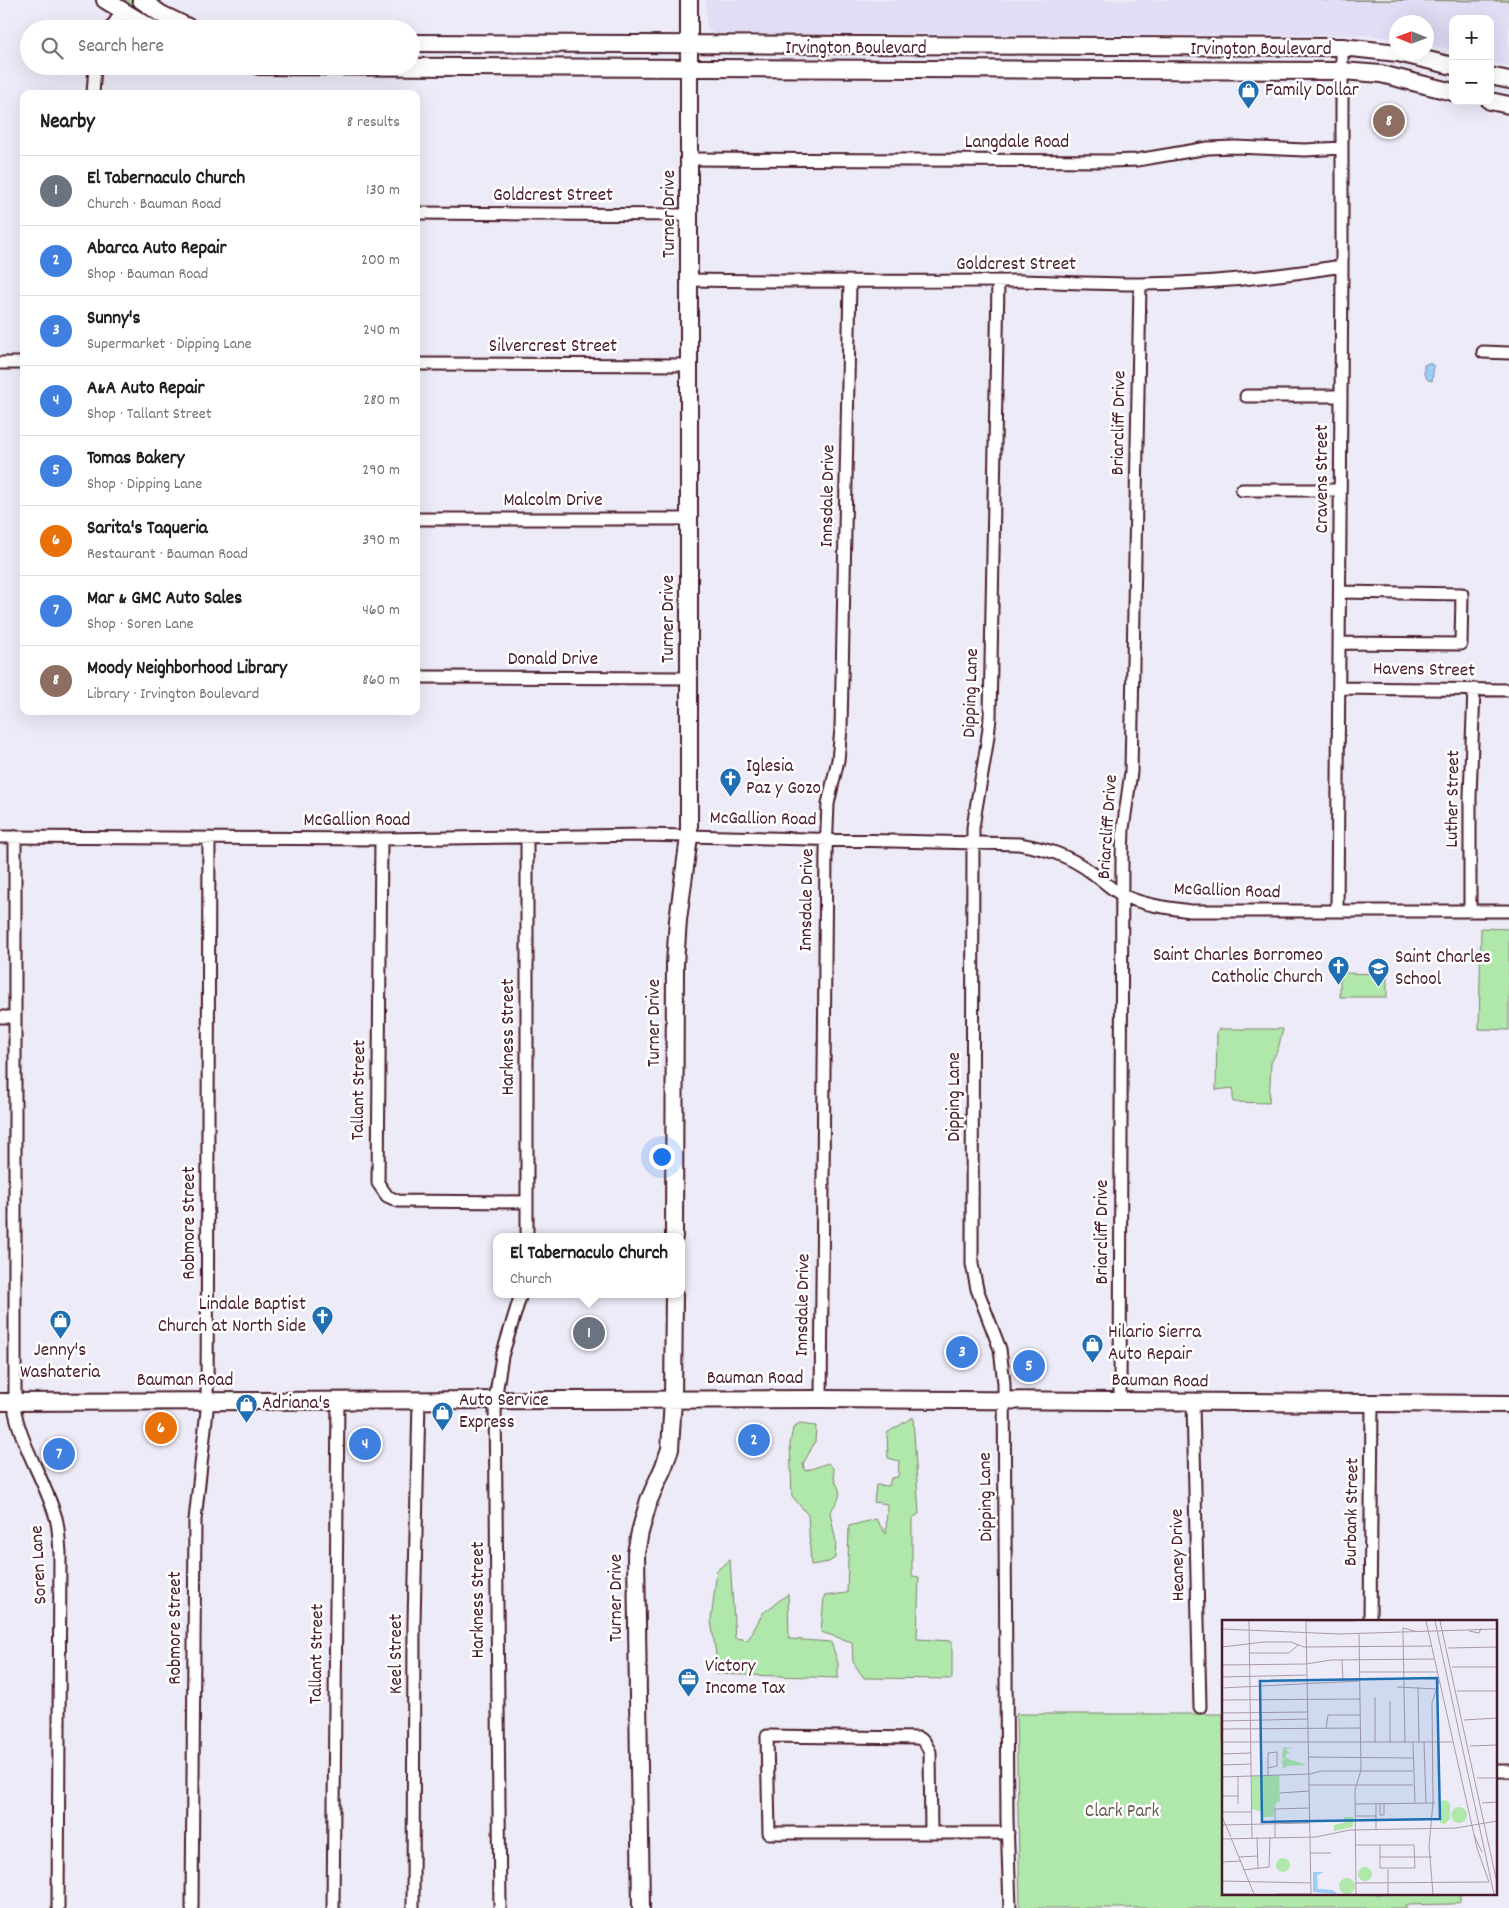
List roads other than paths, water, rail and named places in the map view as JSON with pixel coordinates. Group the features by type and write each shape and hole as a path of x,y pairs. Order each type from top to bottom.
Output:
{"street":[{"path":"106,0 139,20"},
{"path":"141,0 173,20"},
{"name":"Turner Drive","path":"674,1233 675,964 678,920 689,837 689,0"},
{"path":"116,20 123,10"},
{"name":"Irvington Boulevard","path":"420,43 1342,46 1398,53 1449,65"},
{"path":"555,44 556,68"},
{"path":"1047,44 1049,70"},
{"path":"866,68 867,45"},
{"path":"1195,46 1196,70"},
{"name":"Cravens Street","path":"1337,911 1342,46"},
{"name":"Irvington Boulevard","path":"420,67 1342,70 1381,74 1449,91"},
{"path":"1381,74 1414,74 1443,78 1449,76"},
{"path":"93,90 94,75"},
{"path":"1494,77 1509,80"},
{"path":"1494,102 1509,105"},
{"name":"Langdale Road","path":"690,159 1111,161 1137,160 1208,148 1305,150 1342,148"},
{"name":"Goldcrest Street","path":"420,213 690,215"},
{"name":"Goldcrest Street","path":"690,280 1140,284 1230,281 1342,266"},
{"name":"Innsdale Drive","path":"821,1400 826,839 828,804 838,760 841,729 850,282"},
{"name":"Dipping Lane","path":"998,282 990,717 988,744 977,799 973,843 972,1264 977,1289 1000,1349 1003,1366 1010,1908"},
{"name":"Briarcliff Drive","path":"1120,1402 1123,830 1131,772 1140,284"},
{"path":"1483,352 1509,353"},
{"path":"0,363 20,363"},
{"name":"Silvercrest Street","path":"420,364 689,365"},
{"path":"1246,396 1340,396"},
{"path":"1242,490 1340,490"},
{"name":"Malcolm Drive","path":"420,519 689,519"},
{"path":"1339,643 1461,644 1462,594 1340,592"},
{"name":"Donald Drive","path":"420,677 689,678"},
{"name":"Havens Street","path":"1338,688 1509,690"},
{"name":"Luther Street","path":"1470,910 1470,796 1474,689"},
{"name":"McGallion Road","path":"0,837 381,839 644,836 1019,844 1046,848 1067,857 1122,895 1154,905 1191,911 1509,911"},
{"name":"Soren Lane","path":"15,837 8,1402 50,1498 57,1520 60,1553 58,1908"},
{"name":"Robmore Street","path":"192,1908 194,1520 206,1401 209,838"},
{"name":"Harkness Street","path":"527,838 528,1233"},
{"name":"Tallant Street","path":"381,839 378,1184 387,1196 398,1201 527,1202"},
{"path":"0,1017 14,1017"},
{"name":"Harkness Street","path":"500,1908 495,1400 502,1356 520,1298"},
{"name":"Turner Drive","path":"641,1908 636,1553 649,1500 670,1449 673,1400 674,1298"},
{"name":"Tallant Street","path":"333,1908 338,1400"},
{"name":"Keel Street","path":"413,1908 414,1623 419,1400"},
{"name":"Bauman Road","path":"8,1402 1004,1400 1012,1402 1509,1404"},
{"name":"Heaney Drive","path":"1193,1403 1200,1707"},
{"name":"Burbank Street","path":"1370,1620 1372,1404"},
{"path":"931,1833 930,1752 924,1742 918,1738 767,1736 769,1833 931,1833 1008,1833"},
{"path":"1496,1770 1509,1771"}],"water":[{"path":"1429,363 1434,366 1432,381 1428,380 1424,374 1424,365"}],"place":[{"name":"Family Dollar","path":"1249,110"},
{"name":"Moody Neighborhood Library","path":"1389,121"},
{"name":"Iglesia Paz y Gozo","path":"730,797"},
{"name":"Saint Charles Borromeo Catholic Church","path":"1339,986"},
{"name":"Saint Charles School","path":"1379,988"},
{"name":"El Tabernaculo Church","path":"589,1333"},
{"name":"Lindale Baptist Church at North Side","path":"322,1335"},
{"name":"Jenny's Washateria","path":"60,1339"},
{"name":"Sunny's","path":"962,1352"},
{"name":"Hilario Sierra Auto Repair","path":"1092,1363"},
{"name":"Tomas Bakery","path":"1029,1366"},
{"name":"Adriana's","path":"246,1423"},
{"name":"Sarita's Taqueria","path":"161,1428"},
{"name":"Auto Service Express","path":"443,1431"},
{"name":"Abarca Auto Repair","path":"754,1440"},
{"name":"A&A Auto Repair","path":"365,1444"},
{"name":"Mar & GMC Auto Sales","path":"59,1454"},
{"name":"Victory Income Tax","path":"689,1697"}],"park label":[{"name":"Clark Park","path":"1122,1812"}]}
